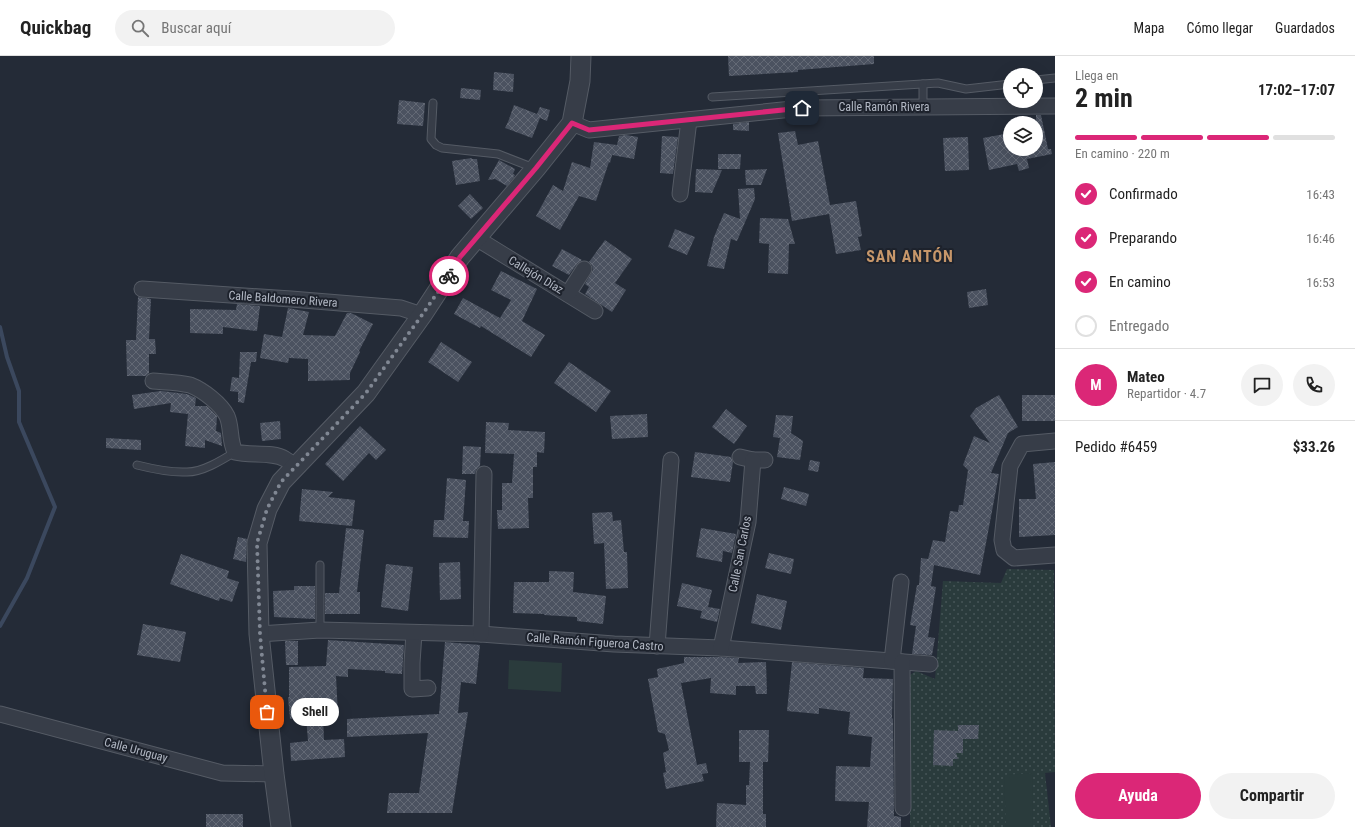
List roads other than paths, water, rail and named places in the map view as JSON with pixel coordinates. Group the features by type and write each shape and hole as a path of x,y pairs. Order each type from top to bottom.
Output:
{"street":[{"path":"281,827 274,774 260,634 257,543 267,509 281,482 366,393 422,315 460,257 536,168 572,123 580,81 581,56"},
{"name":"Calle Ramón Rivera","path":"572,123 589,130 802,108 1055,106"},
{"path":"680,194 688,120"},
{"name":"Callejón Díaz","path":"476,238 595,312"},
{"path":"568,294 584,268"},
{"name":"Calle Baldomero Rivera","path":"142,289 401,308 422,315"},
{"path":"153,382 173,382 190,386 219,404 227,417 231,434 231,444 235,452 245,454 274,455 284,459 295,467"},
{"path":"1055,441 1022,444 1010,466 1002,540 1004,550 1014,558 1055,555"},
{"name":"Calle San Carlos","path":"721,648 748,522 753,459"},
{"path":"657,646 671,460"},
{"path":"481,634 484,474"},
{"path":"901,582 897,661 903,808"},
{"name":"Calle Ramón Figueroa Castro","path":"260,634 320,630 481,634 657,646 802,653 930,664"},
{"path":"414,633 412,689 428,688"},
{"name":"Calle Uruguay","path":"0,714 222,773 274,774"}],"lane":[{"path":"1043,79 1055,78"},
{"path":"712,97 938,83 966,89 1003,85"},
{"path":"923,84 923,108"},
{"path":"433,103 432,139 436,145 442,148 498,154 536,168"},
{"path":"137,465 170,472 188,472 215,464 235,452"},
{"path":"320,565 320,630"}],"waterway":[{"path":"0,327 7,357 19,391 19,422 55,507 27,578 0,626"}],"place":[{"name":"Shell","path":"267,712"}],"district":[{"name":"SAN ANTÓN","path":"910,256"}]}
